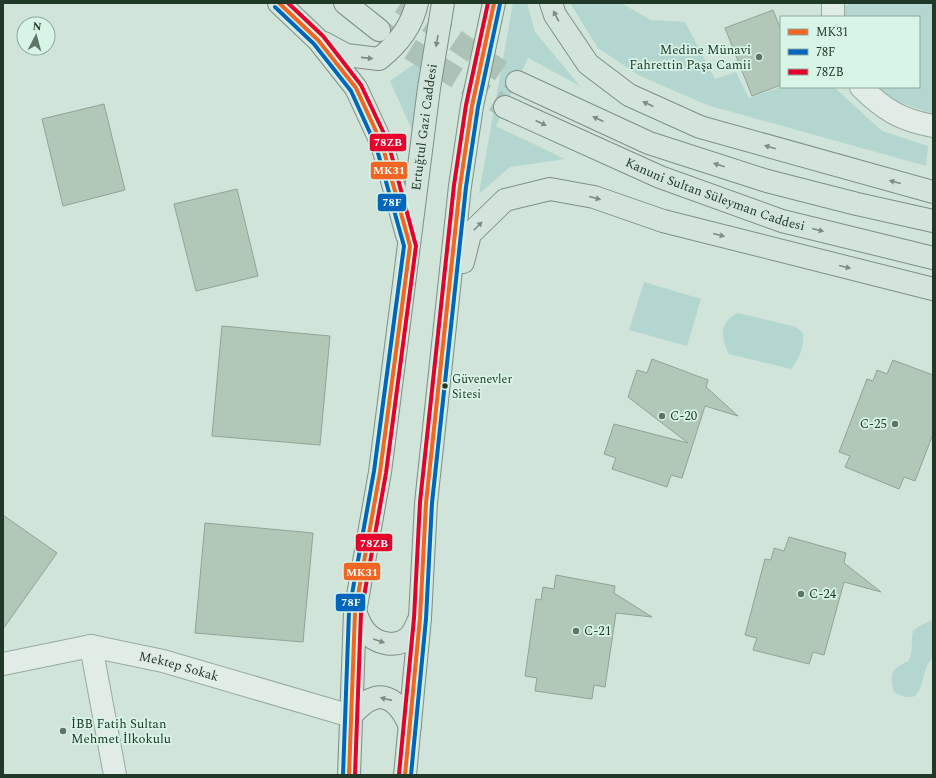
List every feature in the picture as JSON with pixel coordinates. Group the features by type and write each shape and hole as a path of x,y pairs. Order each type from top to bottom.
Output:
{"main road":[{"path":"279,3 318,40 356,88 382,144 410,246"},
{"path":"345,3 379,30"},
{"path":"318,40 346,55 379,59 395,47 410,23 417,3"},
{"name":"Ertuğtul Gazi Caddesi","path":"349,775 356,612 380,472 429,88 443,3"},
{"path":"405,775 420,618 426,503 460,186 472,106 494,3"},
{"path":"551,3 555,15 588,64 629,95 700,127 933,192"},
{"name":"Kanuni Sultan Süleyman Caddesi","path":"517,82 649,143 767,181 857,204 933,220"},
{"name":"Kanuni Sultan Süleyman Caddesi","path":"505,106 660,177 782,221 933,258"},
{"path":"445,329 470,234 505,200 550,189 594,197 663,221 933,289"},
{"path":"356,612 363,629 373,639 383,643 403,642 412,634 420,618"},
{"path":"351,716 361,704 371,699 390,699 397,703 404,712 410,726"}],"street":[{"path":"832,3 833,16"},
{"path":"862,88 880,106 900,117 933,126"},
{"path":"90,646 115,775"},
{"name":"Mektep Sokak","path":"3,664 90,646 163,661 351,716"}],"shaded area":[{"path":"513,3 527,3 535,32 580,86 528,58 496,126 565,159 510,167 479,194"},
{"path":"570,3 621,3 651,20 685,22 715,79 736,72 749,98 780,87 835,88 882,131 928,146 926,166 707,105 638,75 598,48"},
{"path":"851,3 933,3 933,114 887,98 875,88 920,88 920,16 843,16 844,6"},
{"path":"426,56 412,130 390,81"},
{"path":"644,282 701,299 687,346 629,330"},
{"path":"738,313 796,327 803,333 801,352 791,369 729,354 724,342 724,325"},
{"path":"931,621 933,622 933,658 925,671 918,693 913,697 905,697 894,692 892,676 894,670 910,658 913,631 921,625"}],"building":[{"name":"Medine Münavi Fahrettin Paşa Camii","path":"773,10 780,28 780,85 752,96 725,28"},
{"path":"104,104 125,190 63,206 42,119"},
{"path":"237,189 258,276 196,291 174,204"},
{"path":"222,326 330,336 320,445 212,436"},
{"name":"C-20","path":"652,359 708,380 706,387 738,416 705,406 682,478 671,475 667,487 612,469 616,458 604,454 614,424 688,443 628,397 637,370 647,373"},
{"name":"C-25","path":"893,360 933,375 933,434 915,481 904,477 899,489 845,467 850,456 839,452 867,379 873,381 877,370 887,374"},
{"path":"3,515 57,553 3,629"},
{"path":"205,523 313,533 303,642 195,633"},
{"name":"C-24","path":"789,537 846,553 844,563 881,592 844,582 824,655 813,652 809,664 753,650 757,638 745,635 765,559 771,560 774,548 784,551"},
{"name":"C-21","path":"556,575 615,586 614,593 652,617 616,613 605,687 594,685 592,699 535,691 537,678 525,676 536,599 541,600 543,587 554,589"}],"tunnel":[{"path":"401,3 517,82"},
{"path":"382,32 505,107"}],"transit line":[{"name":"MK31","path":"279,3 318,40 356,88 382,144 410,246 380,472 355,612 349,775"},
{"name":"78ZB","path":"288,3 323,36 361,85 388,142 416,246 386,473 361,613 355,775"},
{"name":"78ZB","path":"399,774 414,618 420,502 454,185 466,105 488,3"},
{"name":"MK31","path":"405,775 420,618 426,503 460,186 472,106 494,3"},
{"name":"78F","path":"411,775 426,619 432,503 466,187 478,107 500,4"},
{"name":"78F","path":"275,7 314,44 351,91 376,146 404,246 374,471 349,611 343,775"}],"place":[{"name":"Medine Münavi Fahrettin Paşa Camii","path":"759,57"},
{"name":"Güvenevler Sitesi","path":"445,386"},
{"name":"C-20","path":"662,416"},
{"name":"C-25","path":"895,424"},
{"name":"C-24","path":"801,594"},
{"name":"C-21","path":"576,631"},
{"name":"İBB Fatih Sultan Mehmet İlkokulu","path":"63,731"}]}
